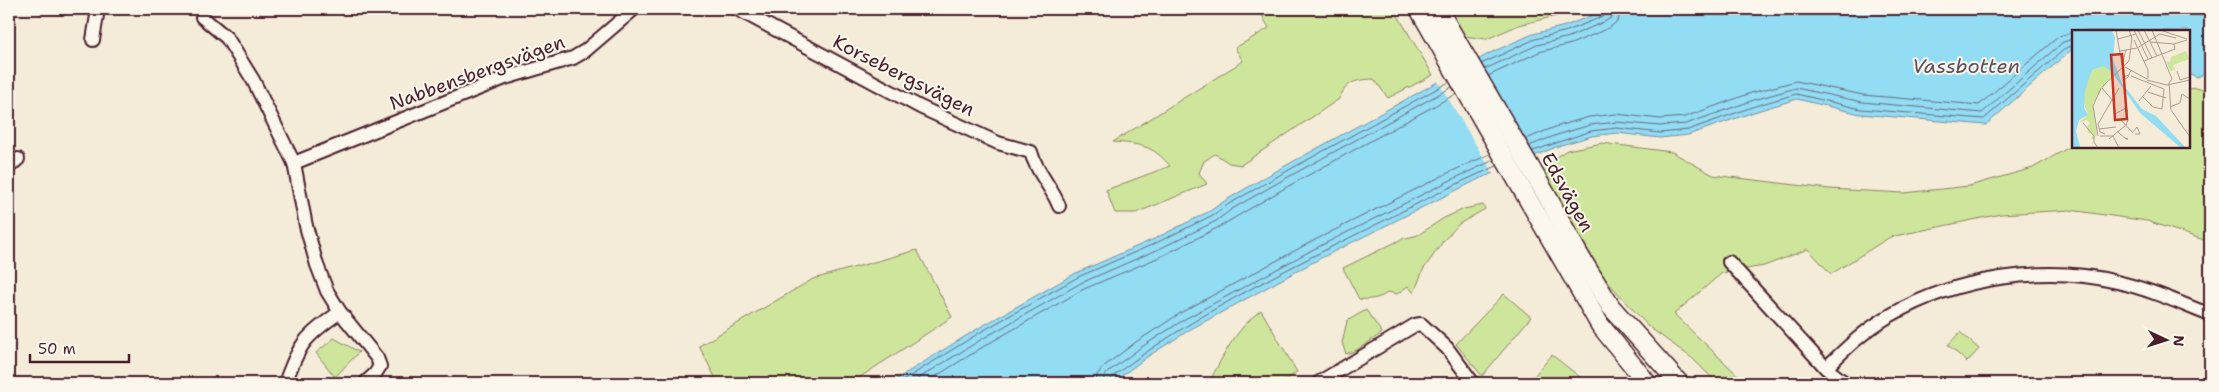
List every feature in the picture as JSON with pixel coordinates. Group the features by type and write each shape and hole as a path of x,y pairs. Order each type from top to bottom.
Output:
{"main road":[{"name":"Edsvägen","path":"1419,9 1449,43 1539,199 1600,325 1647,383"},
{"name":"Edsvägen","path":"1438,9 1449,43"},
{"name":"Edsvägen","path":"1539,199 1579,255 1611,307 1678,383"}],"street":[{"path":"93,40 98,9"},
{"name":"Nabbensbergsvägen","path":"294,163 506,78 572,58 585,51 634,9"},
{"name":"Korsebergsvägen","path":"737,9 920,106 998,143 1031,152 1034,163 1053,191 1059,206"},
{"path":"202,17 227,38 253,80 294,163 306,226 317,265 327,291 340,312 377,358 380,366 375,374 365,383"},
{"path":"1729,262 1826,368 1845,383"},
{"path":"1826,368 1861,335 1904,308 1950,290 2002,279 2048,275 2091,277 2116,281 2158,294 2210,315"},
{"path":"285,383 297,352 305,339 340,312"},
{"path":"1318,383 1416,325 1422,324 1447,348 1473,383"}],"green space":[{"path":"1265,9 1394,9 1433,75 1388,98 1374,79 1352,83 1345,88 1339,99 1241,165 1229,163 1215,154 1204,161 1199,173 1207,184 1136,213 1115,213 1106,190 1170,166 1158,154 1145,147 1113,142 1243,61 1235,48 1269,28 1260,12"},
{"path":"1448,9 1572,9 1560,15 1519,25 1487,39 1463,36"},
{"path":"2196,88 2210,92 2210,242 2147,221 2070,210 2001,214 1890,237 1831,274 1808,249 1764,266 1722,273 1674,314 1746,383 1717,383 1692,358 1649,327 1606,280 1539,168 1567,150 1602,143 1672,152 1713,175 1829,189 1904,193 1969,186 2033,168 2072,146 2072,148 2189,148 2189,89"},
{"path":"1483,205 1485,209 1459,224 1444,240 1423,270 1414,293 1408,286 1397,294 1388,292 1374,298 1359,299 1343,268 1402,239 1418,235 1444,218 1464,209"},
{"path":"917,250 952,317 851,383 704,383 715,377 699,346 813,279"},
{"path":"1504,294 1531,317 1482,376 1456,344"},
{"path":"1261,310 1297,372 1281,383 1209,383 1237,334"},
{"path":"1366,310 1382,333 1357,350 1346,354 1342,343 1347,321"},
{"path":"1960,332 1979,349 1967,362 1948,345"},
{"path":"334,338 359,352 335,377 316,353"},
{"path":"1552,355 1580,377 1575,383 1528,383"}],"water":[{"name":"Vassbotten","path":"1608,9 2210,9 2210,69 2197,78 2189,73 2189,30 2072,30 2072,50 1986,125 1860,114 1797,99 1688,135 1660,138 1617,133 1592,136 1561,145 1479,179 1319,259 1191,329 1147,357 1112,383 890,383 977,329 1076,273 1154,239 1210,211 1276,171 1492,52 1533,34 1565,26"}],"pier":[{"path":"1476,58 1536,158 1494,175 1437,80"}]}
